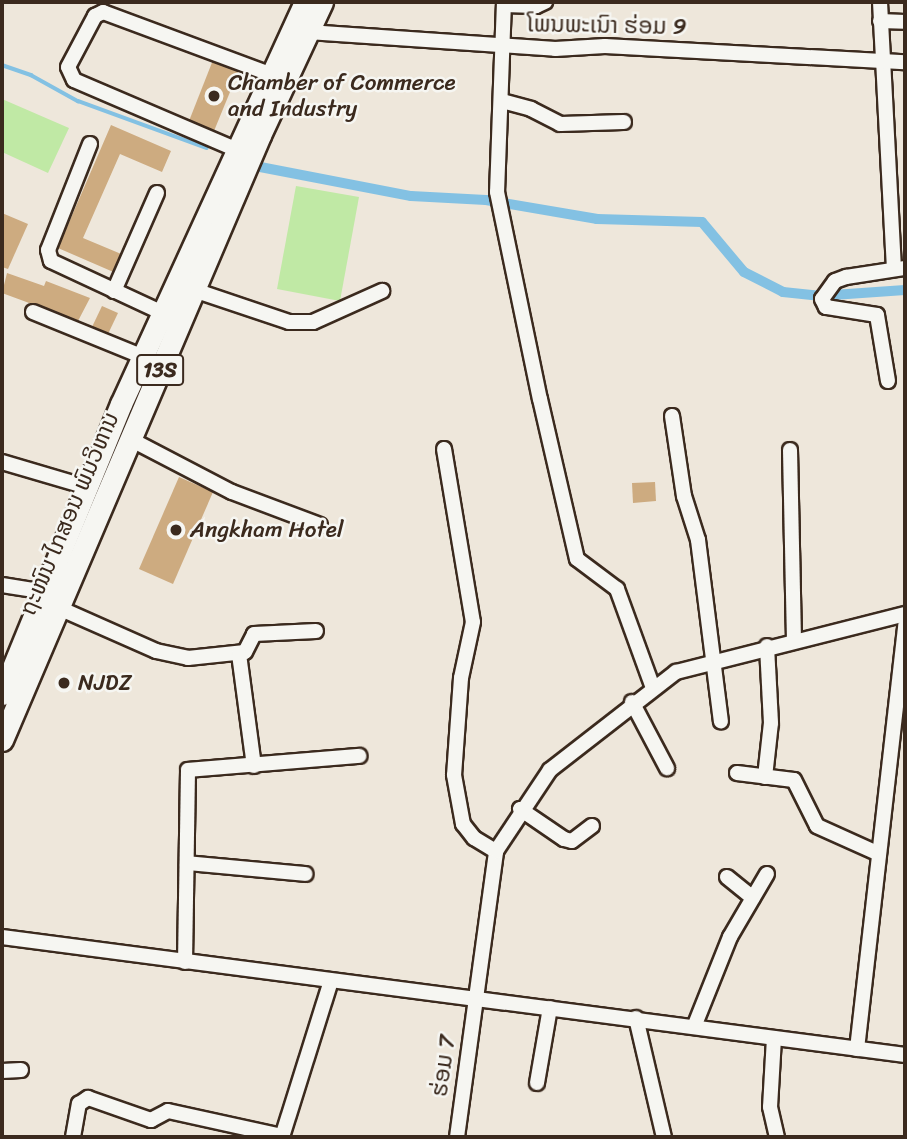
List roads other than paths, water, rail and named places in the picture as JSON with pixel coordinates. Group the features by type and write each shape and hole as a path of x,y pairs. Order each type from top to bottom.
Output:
{"highway":[{"name":"ຖະໜົນ ໄກສອນ ພົມວິຫານ","path":"2,694 41,591 121,404 235,149 305,2"},
{"name":"ຖະໜົນ ໄກສອນ ພົມວິຫານ","path":"2,740 194,290 322,2"},
{"path":"121,404 141,413"}],"street":[{"path":"545,2 536,6 504,3 497,192 574,549 583,565 617,589 653,688"},
{"path":"880,2 881,61 900,269 846,277 826,293 826,307 877,315 888,381"},
{"path":"235,149 74,80 68,67 95,16 103,12 271,74"},
{"path":"880,21 905,22"},
{"name":"ໂພນພະເນົາ ຮ່ອມ 9","path":"308,32 503,46 605,46 905,62"},
{"path":"502,101 531,109 560,124 624,122"},
{"path":"90,144 48,250 51,261 163,313"},
{"path":"114,291 157,193"},
{"path":"194,290 289,322 313,322 382,291"},
{"path":"33,312 144,357"},
{"path":"672,416 684,496 698,540 720,722"},
{"path":"130,439 232,492 320,525"},
{"path":"444,449 474,622 461,678 454,775 463,824 474,838 496,851 520,809 550,770 632,702 676,672 767,646 905,614"},
{"path":"790,450 794,640"},
{"path":"2,462 87,487"},
{"path":"2,585 41,591"},
{"path":"59,608 177,657 239,654 247,651 254,634 316,631"},
{"path":"857,1049 879,855 900,715 905,625"},
{"path":"765,777 771,723 767,646"},
{"path":"239,654 254,766"},
{"path":"632,702 667,768"},
{"path":"185,962 188,771 359,756"},
{"path":"737,773 794,780 817,825 879,855"},
{"path":"520,809 564,839 572,841 592,826"},
{"name":"ຮ່ອມ 7","path":"457,1137 496,851"},
{"path":"187,863 305,874"},
{"path":"694,1027 730,937 767,874"},
{"path":"727,877 753,898"},
{"path":"2,937 905,1055"},
{"path":"73,1137 84,1098 151,1119 167,1111 282,1137 331,981"},
{"path":"537,1083 550,1009"},
{"path":"636,1018 664,1137"},
{"path":"774,1038 770,1107 777,1137"},
{"path":"2,1071 21,1070"}],"waterway":[{"path":"2,65 31,75 78,101 207,148"},
{"path":"255,166 411,196 486,200 597,219 702,222 744,272 783,292 819,296 905,290"}],"place":[{"name":"Chamber of Commerce and Industry","path":"214,96"},
{"name":"Angkham Hotel","path":"176,530"},
{"name":"NJDZ","path":"64,683"}]}
